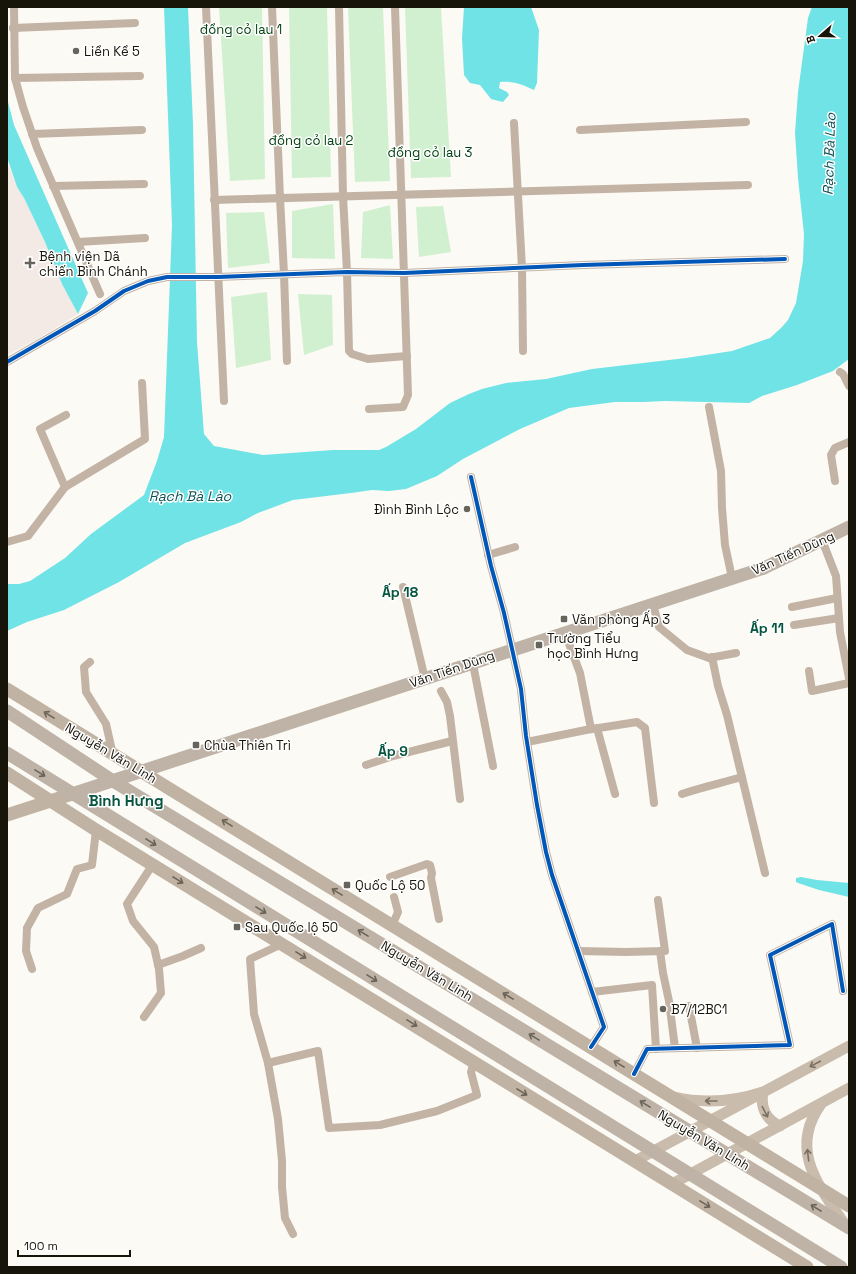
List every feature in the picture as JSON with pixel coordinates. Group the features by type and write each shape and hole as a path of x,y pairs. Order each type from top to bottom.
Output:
{"highway":[{"name":"Văn Tiến Dũng","path":"143,771 290,722 473,664 512,649 764,568 849,527"},
{"name":"Nguyễn Văn Linh","path":"7,711 113,781 847,1227"},
{"path":"7,753 841,1267"},
{"path":"72,794 143,771"}],"main road":[{"name":"Nguyễn Văn Linh","path":"7,689 143,771 392,926 711,1120 849,1206"},
{"path":"7,773 49,801 807,1267"},
{"path":"7,815 72,794"},
{"path":"635,1161 849,1046"},
{"path":"672,1184 849,1088"},
{"path":"672,1097 695,1101 718,1101 741,1099 763,1092"},
{"path":"763,1092 762,1103 765,1113 771,1121 780,1126"},
{"path":"822,1103 812,1121 807,1142 810,1166 820,1187 847,1227"}],"street":[{"path":"14,7 13,28 15,78 23,108 53,186 100,294"},
{"path":"206,7 224,401"},
{"path":"272,7 287,361"},
{"path":"339,7 343,196 350,350 352,354 368,359 407,356"},
{"path":"369,409 403,407 408,395 395,7"},
{"path":"13,28 135,23"},
{"path":"15,78 140,76"},
{"path":"580,130 746,122"},
{"path":"514,123 522,268 523,351"},
{"path":"32,134 142,130"},
{"path":"53,186 144,184"},
{"path":"214,200 748,185"},
{"path":"78,242 145,238"},
{"path":"7,362 95,311 124,290 148,281 166,277 218,277 347,272 404,273 785,259"},
{"path":"840,372 843,374 849,386"},
{"path":"7,542 28,536 65,487 145,439 142,383"},
{"path":"709,407 721,471 725,545 732,578"},
{"path":"65,487 40,429 66,415"},
{"path":"834,481 831,456 835,448 849,442"},
{"path":"471,477 488,555 521,689 527,742 546,852 552,875 604,1027 591,1047"},
{"path":"822,540 836,576 840,632 849,678"},
{"path":"488,555 515,547"},
{"path":"403,587 425,679"},
{"path":"792,607 837,598"},
{"path":"652,604 660,627 687,650 709,658 736,653"},
{"path":"794,625 839,618"},
{"path":"565,633 580,673 594,729 615,794"},
{"path":"712,657 765,873"},
{"path":"90,662 84,667 86,692 106,724 113,754"},
{"path":"473,664 493,766"},
{"path":"809,671 812,691 849,682"},
{"path":"441,691 447,702 450,716 460,799"},
{"path":"527,742 637,722 645,728 654,803"},
{"path":"366,765 393,756 452,741"},
{"path":"682,794 702,787 719,784 742,777"},
{"path":"32,969 26,951 27,928 38,908 67,894 77,869 92,865 96,830"},
{"path":"144,1017 161,993 158,965 154,947 133,922 127,904 153,864"},
{"path":"390,877 427,864 430,865 432,873 431,878 440,919"},
{"path":"392,926 398,912 394,897"},
{"path":"578,951 665,951 658,900"},
{"path":"634,1074 647,1049 790,1045 770,955 832,924 843,991"},
{"path":"282,944 250,959 254,1014 268,1063 278,1119 282,1161 284,1218 292,1234"},
{"path":"158,965 201,948"},
{"path":"660,951 669,1001 675,1048"},
{"path":"592,992 652,985 656,1049"},
{"path":"689,1006 697,1048"},
{"path":"268,1063 318,1051 329,1128 380,1126 437,1111 477,1095 471,1072 474,1062"}],"shaded area":[{"name":"Bệnh viện Dã chiến Bình Chánh","path":"9,166 17,187 24,198 45,242 62,284 78,314 36,340 7,355 7,167"}],"green space":[{"name":"đồng cỏ lau 1","path":"219,7 262,7 265,179 230,181"},
{"name":"đồng cỏ lau 2","path":"289,7 327,7 331,177 292,178"},
{"name":"đồng cỏ lau 3","path":"348,7 383,7 390,181 355,182"},
{"name":"đồng cỏ lau 3","path":"405,7 441,7 451,177 411,178"},
{"path":"333,204 335,259 292,258 292,211"},
{"path":"390,205 393,259 361,258 363,212"},
{"path":"443,206 451,252 419,257 416,207"},
{"path":"264,212 270,263 228,268 226,213"},
{"path":"267,292 271,360 236,368 231,297"},
{"path":"298,294 332,295 333,345 304,355"}],"water":[{"name":"Rạch Bà Lào","path":"164,7 188,7 193,124 197,342 204,434 214,446 263,455 333,450 379,450 416,429 450,403 482,389 506,383 546,379 592,369 732,351 770,338 788,320 796,303 803,261 804,234 795,133 798,92 808,18 812,7 849,7 849,359 833,371 797,385 762,396 749,403 665,401 615,402 569,408 520,429 463,459 437,476 406,489 389,491 372,490 293,500 258,513 241,522 185,543 119,582 64,610 27,622 7,631 7,584 19,584 30,581 65,558 91,534 144,495 157,461 164,437 172,225"},
{"path":"464,7 531,7 539,30 537,83 534,90 517,83 500,82 499,88 507,92 509,95 503,102 491,99 480,85 470,83 464,75 462,38"},
{"path":"7,98 14,125 88,293 78,314 62,284 45,242 24,198 17,187 7,157"},
{"path":"801,877 849,883 849,897 819,890 796,882 796,878"}],"cycle path":[{"path":"7,362 95,311 124,291 148,281 167,277 218,277 347,272 404,273 583,265 785,259"},
{"path":"471,477 521,689 526,736 546,852 552,875 604,1027 591,1047"},
{"path":"634,1074 647,1049 790,1045 770,955 832,924 843,991"}],"place":[{"name":"Liền Kề 5","path":"76,51"},
{"name":"Bệnh viện Dã chiến Bình Chánh","path":"30,263"},
{"name":"Đình Bình Lộc","path":"467,509"},
{"name":"Văn phòng Ấp 3","path":"564,619"},
{"name":"Trường Tiểu học Bình Hưng","path":"539,645"},
{"name":"Chùa Thiên Trì","path":"196,745"},
{"name":"Quốc Lộ 50","path":"347,885"},
{"name":"Sau Quốc lộ 50","path":"237,927"},
{"name":"B7/12BC1","path":"663,1009"}],"district":[{"name":"Ấp 18","path":"400,592"},
{"name":"Ấp 11","path":"767,628"},
{"name":"Ấp 9","path":"393,751"},
{"name":"Bình Hưng","path":"126,800"}]}
